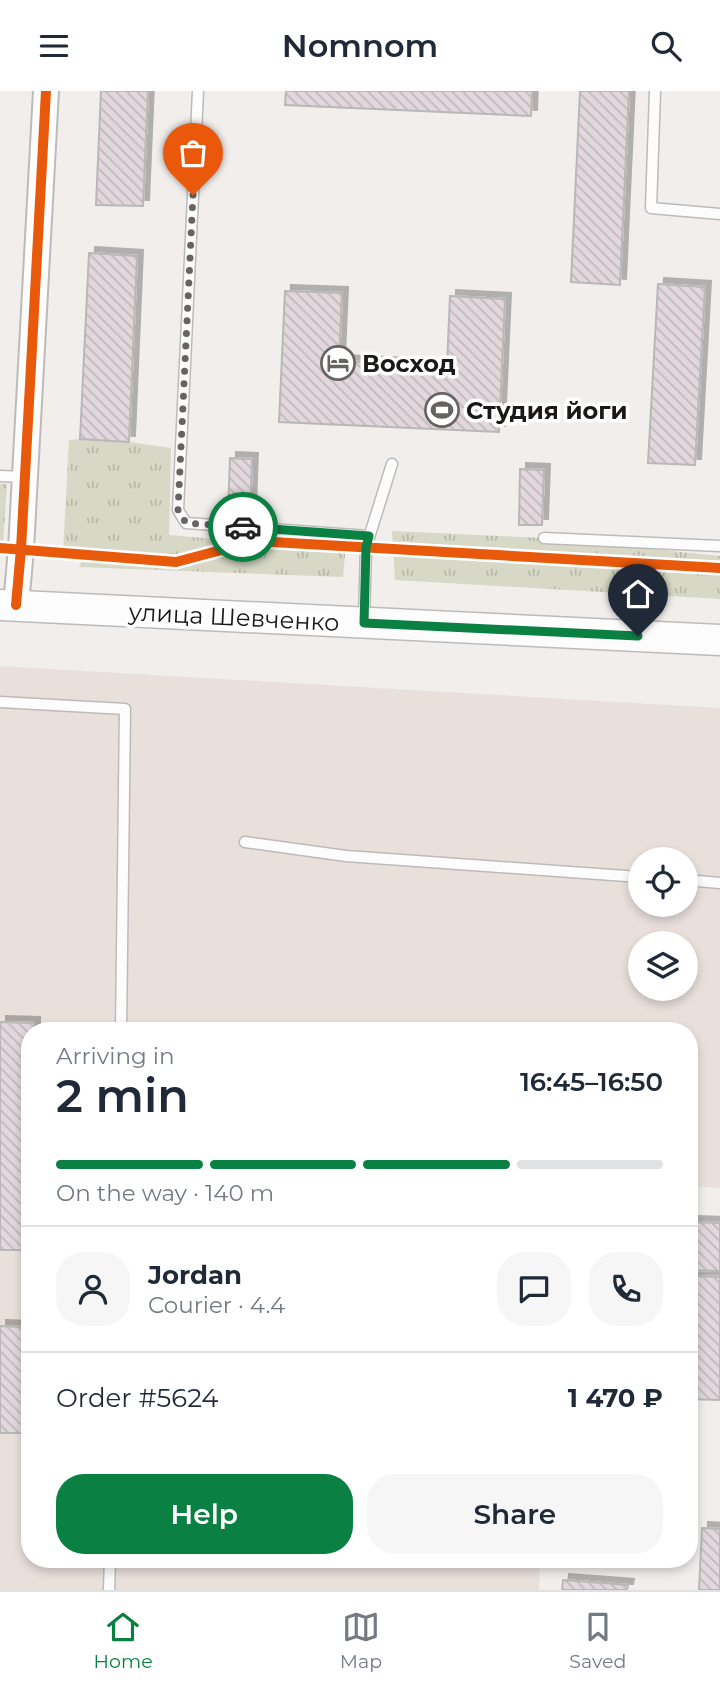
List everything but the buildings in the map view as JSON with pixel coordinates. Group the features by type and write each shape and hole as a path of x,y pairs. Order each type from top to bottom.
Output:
{"main road":[{"name":"улица Шевченко","path":"8,605 720,640"}],"street":[{"path":"8,605 12,477 46,91"}],"lane":[{"path":"198,91 178,510 186,523 369,536"},
{"path":"655,91 651,208 720,213"},
{"path":"364,623 366,547 392,464"},
{"path":"544,538 720,546"},
{"path":"0,702 125,709 121,1022"},
{"path":"245,842 346,856 628,876"},
{"path":"698,881 720,883"},
{"path":"109,1590 110,1568"}],"shaded area":[{"path":"0,666 720,708 720,1188 698,1187 698,1022 21,1022 21,1568 540,1568 539,1590 0,1590"}],"green space":[{"path":"69,440 171,448 169,535 249,542 346,545 343,577 79,567 84,555 63,553"},
{"path":"0,484 7,484 3,546 0,548"},
{"path":"392,531 544,538 720,556 720,599 395,580"}],"cycle path":[{"path":"16,605 46,91"},
{"path":"0,548 176,562 255,541 720,568"}],"way so far":[{"path":"193,195 178,510 186,523 243,527"}],"place":[{"name":"Восход","path":"338,363"},
{"name":"Студия йоги","path":"442,410"}],"route":[{"path":"243,527 369,536 366,547 364,623 638,636"}]}
